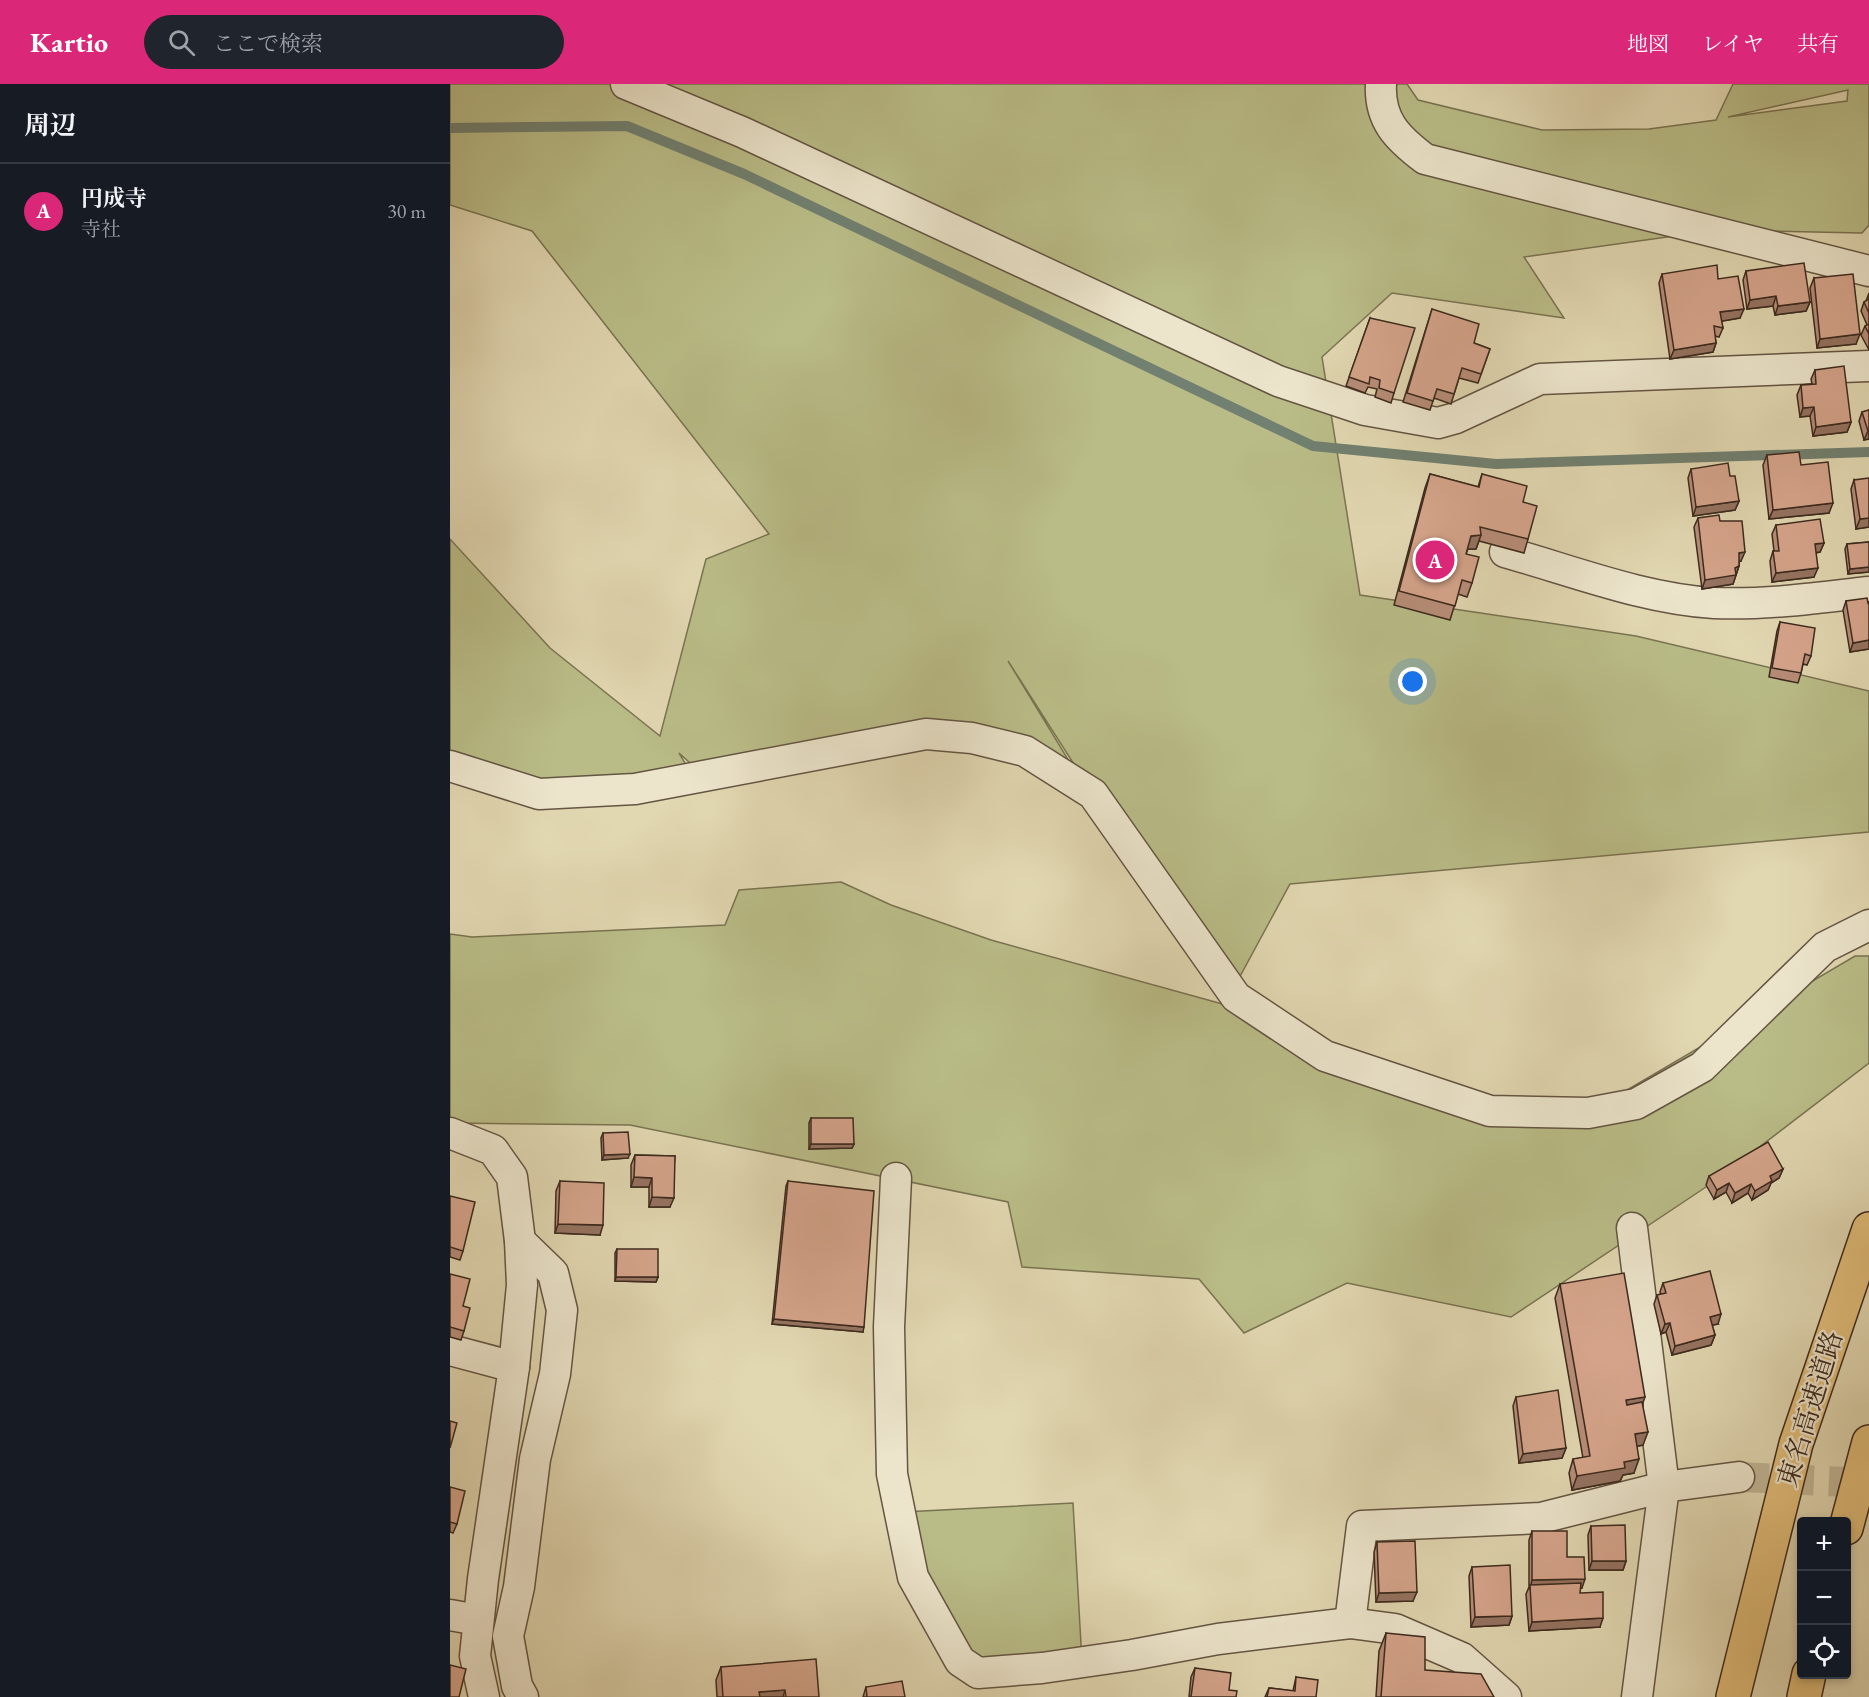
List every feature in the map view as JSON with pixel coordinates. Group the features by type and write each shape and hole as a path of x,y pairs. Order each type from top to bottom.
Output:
{"highway":[{"name":"東名高速道路","path":"1733,1697 1796,1444 1869,1229"},
{"path":"1849,1517 1869,1442"},
{"path":"1804,1697 1808,1679"}],"street":[{"path":"626,84 742,132 1278,381 1365,410 1438,423 1456,418 1540,379 1869,366"},
{"path":"1381,84 1380,104 1400,140 1425,159 1869,271"},
{"path":"1505,552 1645,592 1712,603 1779,602 1869,592"},
{"path":"450,766 539,794 635,789 926,734 972,738 1025,751 1093,794 1236,998 1325,1056 1490,1111 1588,1113 1636,1104 1702,1066 1825,947 1869,925"},
{"path":"450,1133 493,1150 512,1177 520,1241 522,1285 514,1367 483,1579 464,1617 484,1697"},
{"path":"896,1178 889,1327 892,1474 913,1577 960,1661 978,1673 1032,1669 1132,1655 1218,1638 1350,1623 1395,1629 1462,1658 1506,1697"},
{"path":"1632,1228 1664,1487 1637,1697"},
{"path":"520,1241 553,1273 562,1310 555,1374 535,1459 519,1587 508,1636 517,1686 523,1697"},
{"path":"450,1350 514,1367"},
{"path":"1350,1623 1362,1526 1541,1518 1664,1487 1739,1477"},
{"path":"483,1579 519,1587"}],"green space":[{"path":"450,84 1407,84 1418,100 1542,130 1649,129 1716,120 1733,84 1869,84 1869,225 1862,233 1717,230 1524,257 1564,318 1392,293 1322,357 1360,595 1636,636 1869,691 1869,832 1290,884 1232,991 1093,794 1008,661 1086,789 929,729 700,772 679,753 694,778 539,794 450,758 450,539 550,648 660,736 706,559 769,534 532,231 450,205","holes":["1848,90 1847,101 1728,117"]},
{"path":"841,882 891,905 991,940 1237,1008 1490,1111 1588,1113 1855,956 1869,956 1869,1063 1715,1181 1511,1317 1347,1283 1244,1333 1199,1279 1022,1267 1008,1202 630,1125 450,1123 450,934 472,937 725,925 739,890"},
{"path":"1073,1503 1082,1662 970,1668 952,1648 904,1512"}],"building":[{"path":"1804,263 1810,302 1778,306 1776,296 1750,300 1746,271"},
{"path":"1717,265 1718,279 1738,276 1744,309 1720,312 1723,328 1714,326 1716,343 1674,350 1662,274"},
{"path":"1853,274 1860,334 1820,339 1814,278"},
{"path":"1869,299 1869,313 1864,302"},
{"path":"1432,309 1479,324 1474,343 1490,349 1481,374 1462,368 1454,394 1437,389 1433,401 1407,393"},
{"path":"1370,318 1415,328 1394,393 1379,388 1380,380 1370,377 1369,384 1349,377"},
{"path":"1844,366 1851,422 1816,427 1814,407 1803,408 1801,385 1816,384 1815,370"},
{"path":"1869,410 1869,431 1868,431 1862,412"},
{"path":"1799,452 1801,465 1828,462 1833,503 1773,510 1767,455"},
{"path":"1728,463 1730,476 1735,476 1739,501 1696,507 1691,469"},
{"path":"1430,474 1479,487 1482,474 1527,486 1523,502 1537,506 1528,539 1480,527 1481,535 1471,536 1466,554 1479,557 1472,583 1462,580 1455,606 1399,591"},
{"path":"1869,478 1869,518 1860,519 1854,480"},
{"path":"1719,515 1720,521 1742,521 1745,552 1739,553 1739,566 1735,568 1736,575 1705,580 1698,518"},
{"path":"1820,519 1824,543 1815,544 1818,568 1776,573 1773,551 1779,551 1776,525"},
{"path":"1869,542 1869,567 1850,569 1847,544"},
{"path":"1867,598 1869,602 1869,640 1853,643 1846,601"},
{"path":"1780,622 1815,628 1811,656 1805,654 1801,673 1772,668"},
{"path":"811,1118 853,1118 854,1144 811,1144"},
{"path":"628,1132 630,1154 604,1155 603,1133"},
{"path":"1768,1142 1783,1169 1770,1176 1772,1181 1755,1191 1751,1184 1735,1193 1729,1183 1717,1190 1709,1176"},
{"path":"635,1155 675,1156 674,1198 652,1197 652,1178 634,1177"},
{"path":"560,1181 604,1183 603,1225 558,1224"},
{"path":"788,1181 874,1191 864,1327 774,1319"},
{"path":"450,1196 475,1202 463,1251 450,1247"},
{"path":"617,1249 658,1249 658,1277 616,1277"},
{"path":"1710,1271 1721,1314 1710,1317 1715,1335 1675,1346 1670,1323 1665,1324 1657,1295 1666,1293 1663,1283"},
{"path":"1624,1273 1645,1397 1626,1400 1627,1405 1642,1402 1648,1432 1635,1434 1639,1459 1624,1462 1625,1468 1577,1476 1573,1459 1590,1456 1560,1284"},
{"path":"450,1274 470,1279 463,1306 470,1308 464,1331 450,1327"},
{"path":"1558,1390 1566,1448 1523,1454 1516,1397"},
{"path":"450,1421 457,1423 450,1448"},
{"path":"450,1487 465,1491 457,1524 450,1522"},
{"path":"1625,1525 1626,1561 1592,1561 1591,1526"},
{"path":"1532,1531 1567,1531 1567,1557 1584,1557 1585,1579 1532,1580"},
{"path":"1415,1541 1417,1592 1379,1593 1377,1542"},
{"path":"1510,1565 1512,1616 1475,1617 1472,1567"},
{"path":"1581,1583 1580,1593 1603,1592 1603,1618 1532,1622 1530,1585"},
{"path":"1386,1633 1425,1637 1425,1670 1481,1674 1494,1697 1381,1697"},
{"path":"816,1659 819,1697 786,1697 785,1690 759,1692 760,1697 723,1697 721,1667"},
{"path":"450,1665 466,1669 459,1697 450,1697"},
{"path":"1195,1668 1231,1673 1229,1690 1237,1691 1236,1697 1191,1697"},
{"path":"1296,1677 1318,1680 1316,1697 1267,1697 1269,1688 1295,1691"},
{"path":"902,1681 905,1697 867,1697 866,1687"}],"waterway":[{"path":"450,128 627,126 744,174 1313,446 1496,464 1869,452"}],"tunnel":[{"path":"1739,1477 1869,1483"}],"place":[{"name":"円成寺","path":"1435,560"}]}
